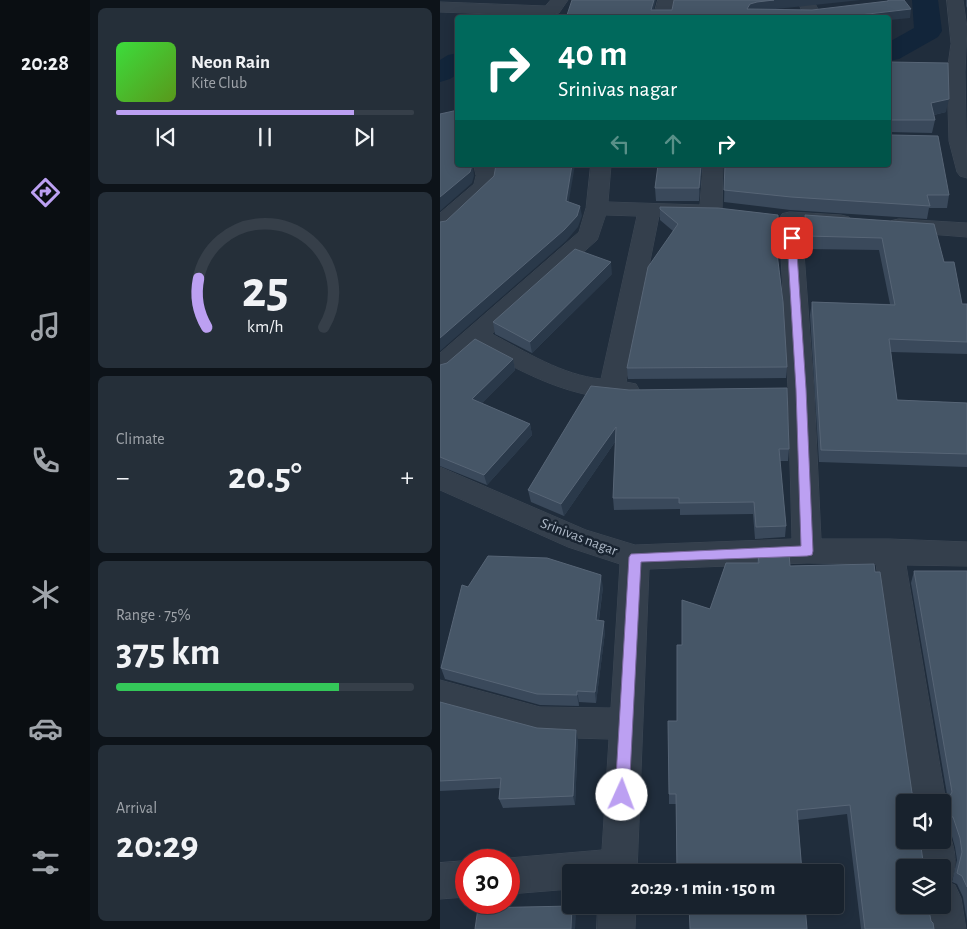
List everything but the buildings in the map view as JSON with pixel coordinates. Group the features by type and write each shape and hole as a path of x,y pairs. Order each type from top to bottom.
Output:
{"street":[{"path":"440,7 544,11 553,9 560,0"},
{"path":"663,15 666,0"},
{"path":"955,0 963,44 956,72 956,141 967,172"},
{"path":"794,14 811,10 831,10"},
{"path":"440,225 484,186 486,176 484,167"},
{"path":"440,367 589,236 597,208 601,167"},
{"path":"597,208 720,212 713,167"},
{"path":"612,390 649,210"},
{"path":"807,551 792,389 781,218 967,230"},
{"path":"475,336 548,374 587,387 649,391"},
{"name":"Srinivas nagar","path":"440,478 578,539 635,557 807,551 889,551 967,554"},
{"path":"889,551 927,794"},
{"path":"619,864 635,557"},
{"path":"440,695 540,722 625,724"},
{"path":"520,875 562,873"},
{"path":"440,881 455,880"},
{"path":"616,929 617,914"},
{"path":"945,914 947,929"}],"waterway":[{"path":"891,52 928,31 925,0"},
{"path":"440,73 455,63"}],"route":[{"path":"622,795 635,557 807,551 801,389 792,238"}]}
